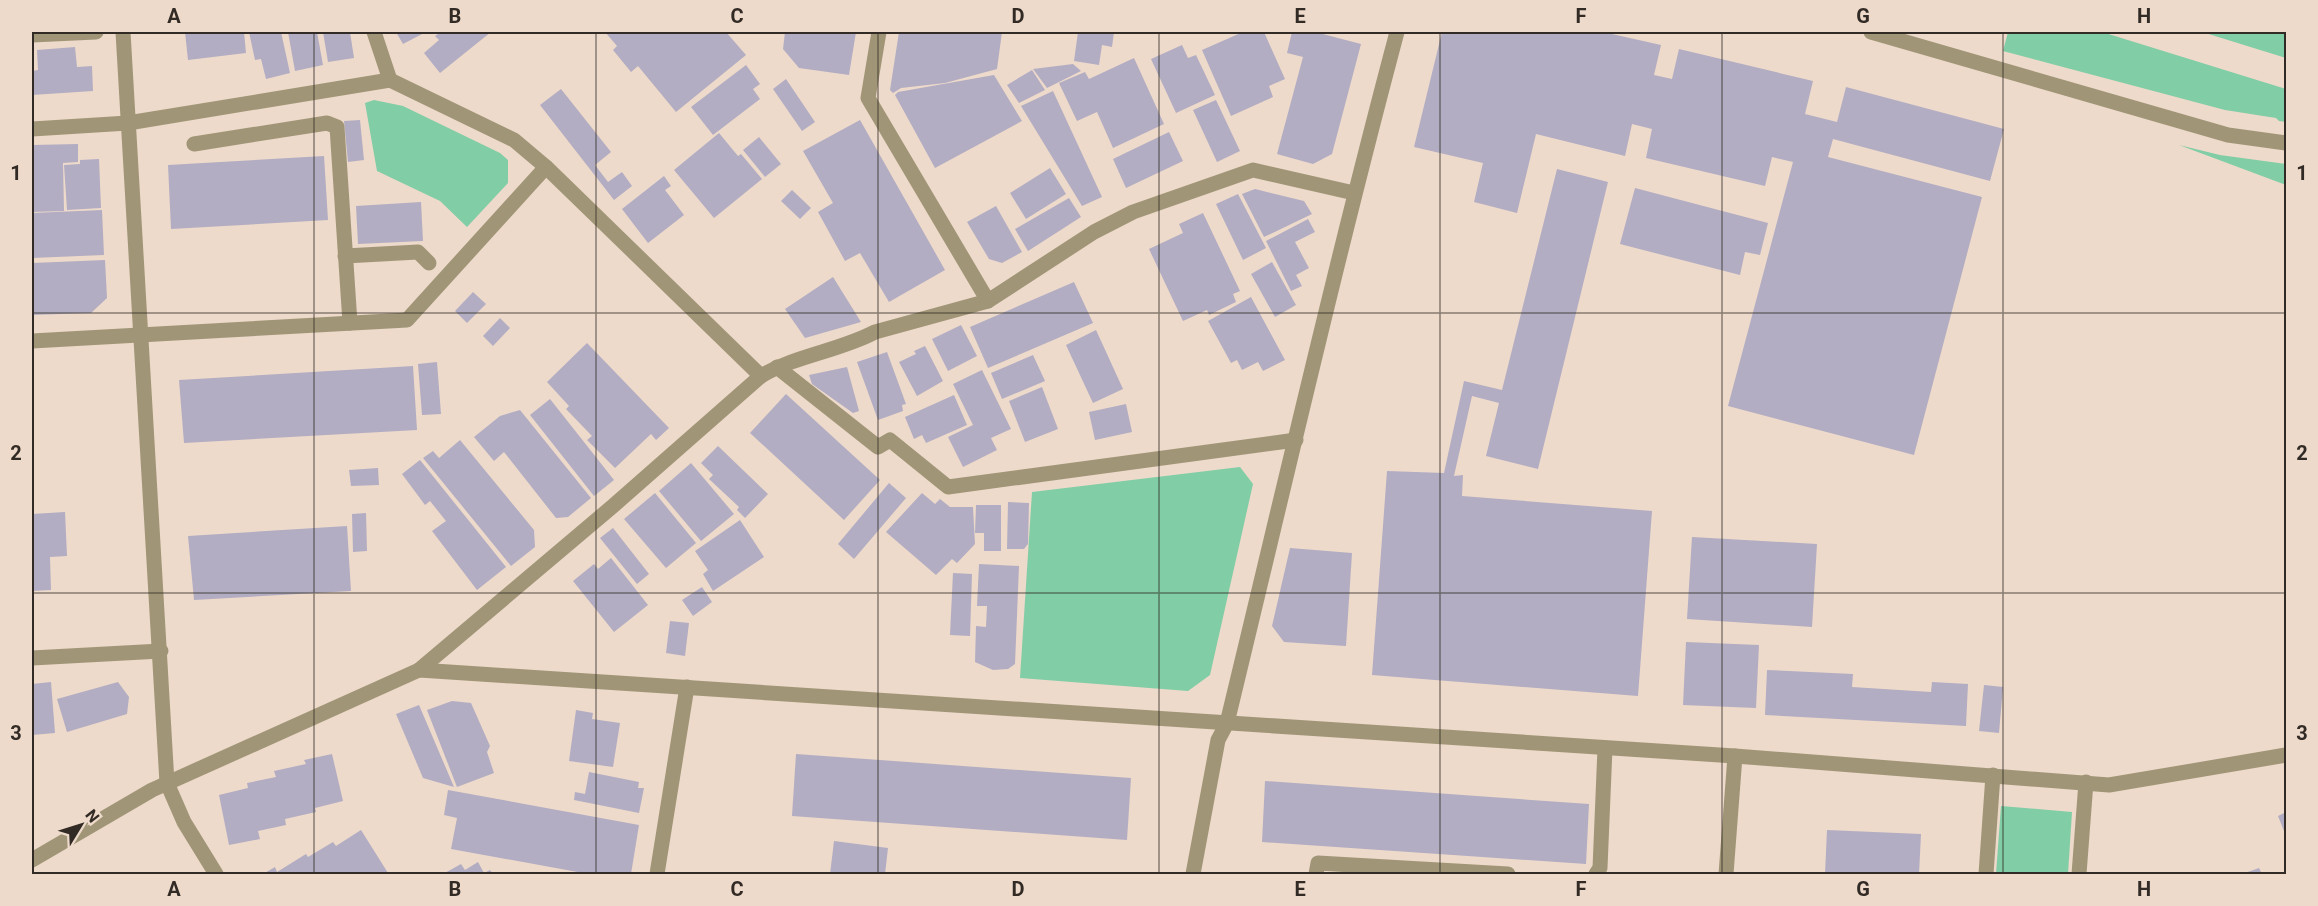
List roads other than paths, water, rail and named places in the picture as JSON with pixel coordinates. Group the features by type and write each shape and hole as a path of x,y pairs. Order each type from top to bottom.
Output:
{"street":[{"path":"32,35 96,32"},
{"path":"123,32 167,783 184,822 216,874"},
{"path":"374,32 390,80"},
{"path":"879,32 868,98 988,301"},
{"path":"1193,874 1218,740 1227,723 1354,193 1397,32"},
{"path":"1871,32 2228,135 2286,143"},
{"path":"32,129 128,123 390,80 514,140 546,167 761,376"},
{"path":"194,144 327,118 337,127 350,323"},
{"path":"32,341 407,320 546,167"},
{"path":"32,860 167,783 418,670 613,506 761,376 777,367 862,339 876,332 988,301 1095,232 1133,212 1253,170 1354,193"},
{"path":"345,256 418,252 429,263"},
{"path":"777,367 878,447 890,440 948,487 1296,440"},
{"path":"32,658 161,651"},
{"path":"418,670 1735,756 2109,784 2286,755"},
{"path":"657,874 687,687"},
{"path":"1596,874 1600,868 1605,748"},
{"path":"1726,874 1735,756"},
{"path":"1986,874 1993,775"},
{"path":"2079,874 2086,782"},
{"path":"1316,874 1318,863 1508,874"}]}
